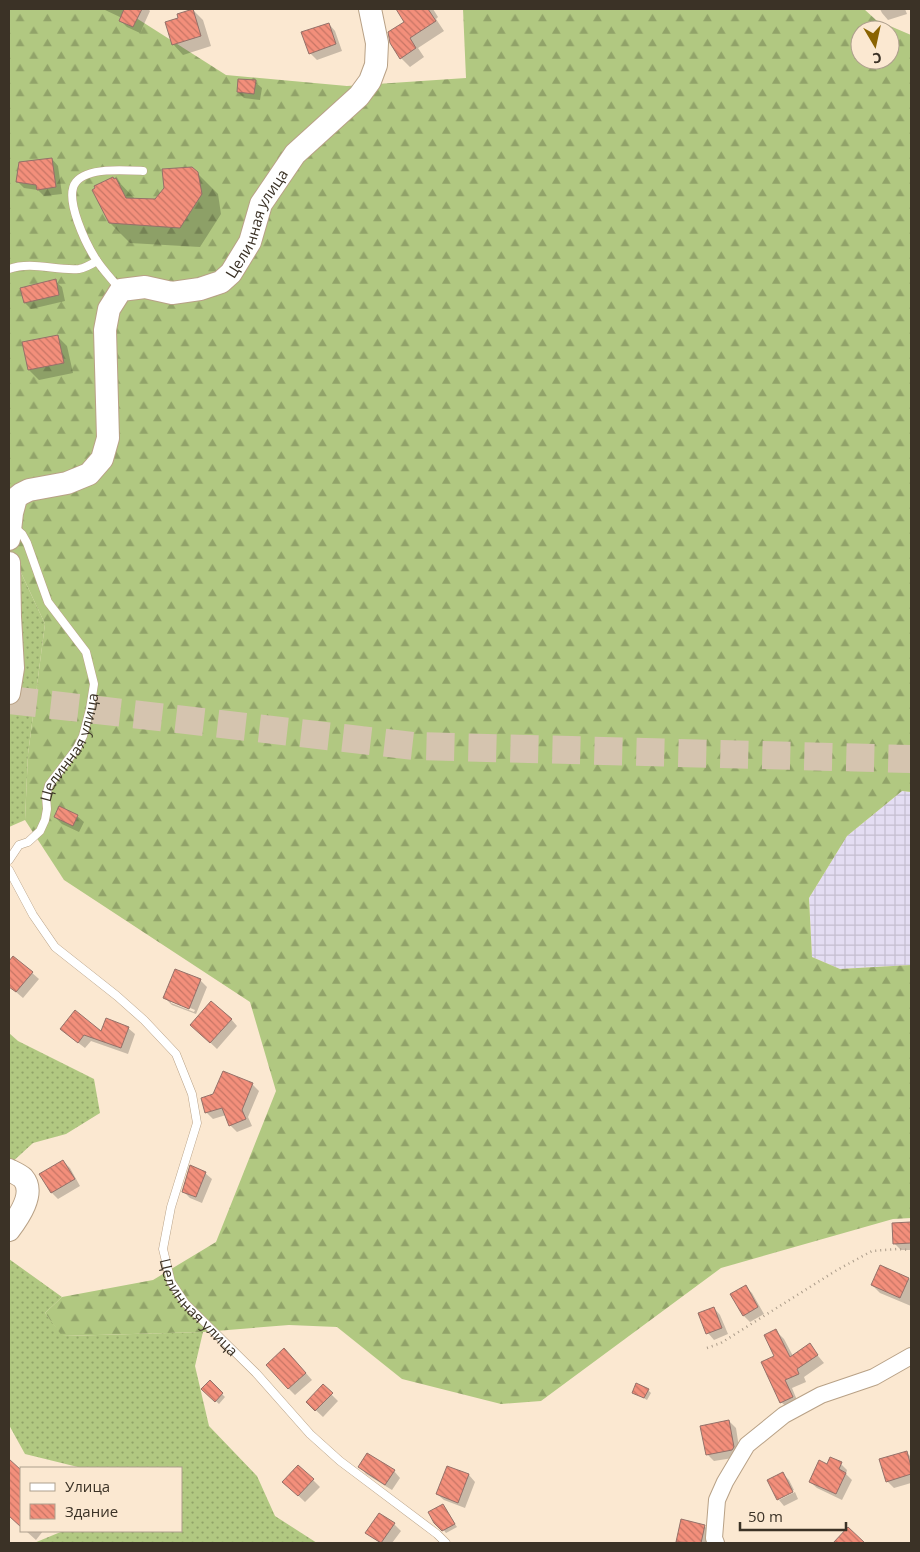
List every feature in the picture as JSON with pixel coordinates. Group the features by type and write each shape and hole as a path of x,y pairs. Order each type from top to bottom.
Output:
{"street":[{"name":"Целинная улица","path":"10,531 16,498 21,494 29,490 67,483 88,474 102,459 108,438 105,330 109,308 121,290 145,287 172,293 200,289 220,282 231,273 250,242 261,204 295,154 359,96 370,81 376,64 376,42 370,9"},
{"path":"9,563 10,617 14,668 9,693"},
{"path":"9,1170 22,1178 27,1185 27,1195 18,1218 9,1230"},
{"path":"716,1543 714,1538 717,1500 725,1482 748,1445 784,1415 821,1395 874,1377 911,1356"}],"lane":[{"path":"121,290 97,261 83,233 73,206 72,189 76,181 85,176 113,169 143,171"},
{"path":"9,268 27,265 68,269 82,268 97,261"},
{"name":"Целинная улица","path":"9,860 19,845 28,842 40,831 45,820 47,809 46,796 49,786 77,748 83,736 94,684 86,652 48,602 27,543 22,534 10,531"},
{"name":"Целинная улица","path":"9,870 33,916 55,947 117,996 170,1047 176,1054 192,1094 197,1123 171,1207 163,1249 171,1282 185,1303 256,1373 310,1434 340,1461 437,1534 446,1543"}],"path":[{"path":"707,1348 722,1343 837,1270 872,1251 911,1250"}],"shaded area":[{"path":"902,791 911,792 911,965 840,969 812,957 809,898 847,836"}],"green space":[{"path":"9,9 122,9 226,75 347,86 466,78 463,9 864,9 876,20 850,20 850,70 900,70 900,30 911,35 911,792 902,791 847,836 809,898 812,957 840,969 911,965 911,1218 893,1219 721,1268 541,1401 501,1404 402,1379 337,1327 289,1325 203,1332 62,1336 45,1313 62,1297 153,1280 216,1242 276,1091 250,1002 64,880 25,820 28,754 45,624 9,547"},
{"path":"9,547 45,624 28,754 25,820 9,827"},
{"path":"9,1033 18,1041 94,1079 100,1113 66,1134 33,1143 9,1165"},
{"path":"9,1259 62,1297 45,1313 63,1336 203,1332 195,1366 209,1426 257,1476 275,1516 317,1543 34,1543 61,1532 182,1532 182,1467 78,1467 25,1454 9,1425"}],"building":[{"path":"124,9 142,9 133,27 119,21"},
{"path":"193,9 201,36 172,45 165,22 178,18 177,14"},
{"path":"396,9 428,9 436,21 410,38 416,48 400,59 390,43 388,32 404,22"},
{"path":"329,23 336,44 309,54 301,32"},
{"path":"238,79 256,80 254,94 237,92"},
{"path":"52,158 56,187 37,190 36,185 16,182 19,162"},
{"path":"192,167 198,172 202,194 180,228 109,223 92,190 95,188 94,186 113,177 114,179 116,178 126,198 155,199 164,188 162,169"},
{"path":"56,279 59,295 24,303 20,288"},
{"path":"58,335 64,363 28,370 22,342"},
{"path":"59,806 78,815 73,826 54,817"},
{"path":"13,956 33,972 16,992 9,987 9,961"},
{"path":"175,969 201,979 189,1009 163,998"},
{"path":"211,1001 232,1019 210,1043 190,1025"},
{"path":"75,1010 101,1031 106,1018 129,1027 121,1048 84,1035 78,1043 60,1029"},
{"path":"223,1071 253,1083 242,1110 246,1119 229,1126 222,1108 205,1113 201,1098 213,1094"},
{"path":"63,1160 75,1179 51,1193 39,1174"},
{"path":"190,1165 206,1172 196,1197 182,1192"},
{"path":"911,1222 911,1243 893,1244 892,1223"},
{"path":"880,1265 909,1278 900,1298 871,1285"},
{"path":"746,1285 758,1307 743,1316 730,1294"},
{"path":"714,1307 722,1328 706,1334 698,1313"},
{"path":"776,1329 790,1357 810,1343 818,1355 797,1369 799,1374 785,1380 793,1397 780,1403 761,1362 774,1356 764,1335"},
{"path":"284,1348 306,1373 288,1389 266,1365"},
{"path":"210,1380 223,1393 215,1402 201,1389"},
{"path":"636,1383 649,1389 644,1398 632,1393"},
{"path":"323,1384 333,1393 315,1411 306,1402"},
{"path":"729,1420 734,1447 732,1450 706,1455 700,1426"},
{"path":"907,1451 911,1474 886,1482 879,1459"},
{"path":"367,1453 395,1470 385,1485 358,1467"},
{"path":"830,1457 842,1462 839,1469 846,1473 836,1494 809,1482 819,1460 827,1464"},
{"path":"9,1459 20,1469 20,1526 9,1516"},
{"path":"298,1465 314,1479 298,1496 282,1482"},
{"path":"447,1466 469,1474 458,1503 436,1494"},
{"path":"783,1472 793,1492 777,1500 767,1480"},
{"path":"443,1504 455,1524 442,1531 434,1523 428,1512"},
{"path":"379,1513 395,1523 381,1543 365,1533"},
{"path":"681,1519 705,1525 701,1543 676,1542"},
{"path":"848,1527 865,1543 833,1543"}],"tunnel":[{"path":"9,700 414,746 911,759"}]}
